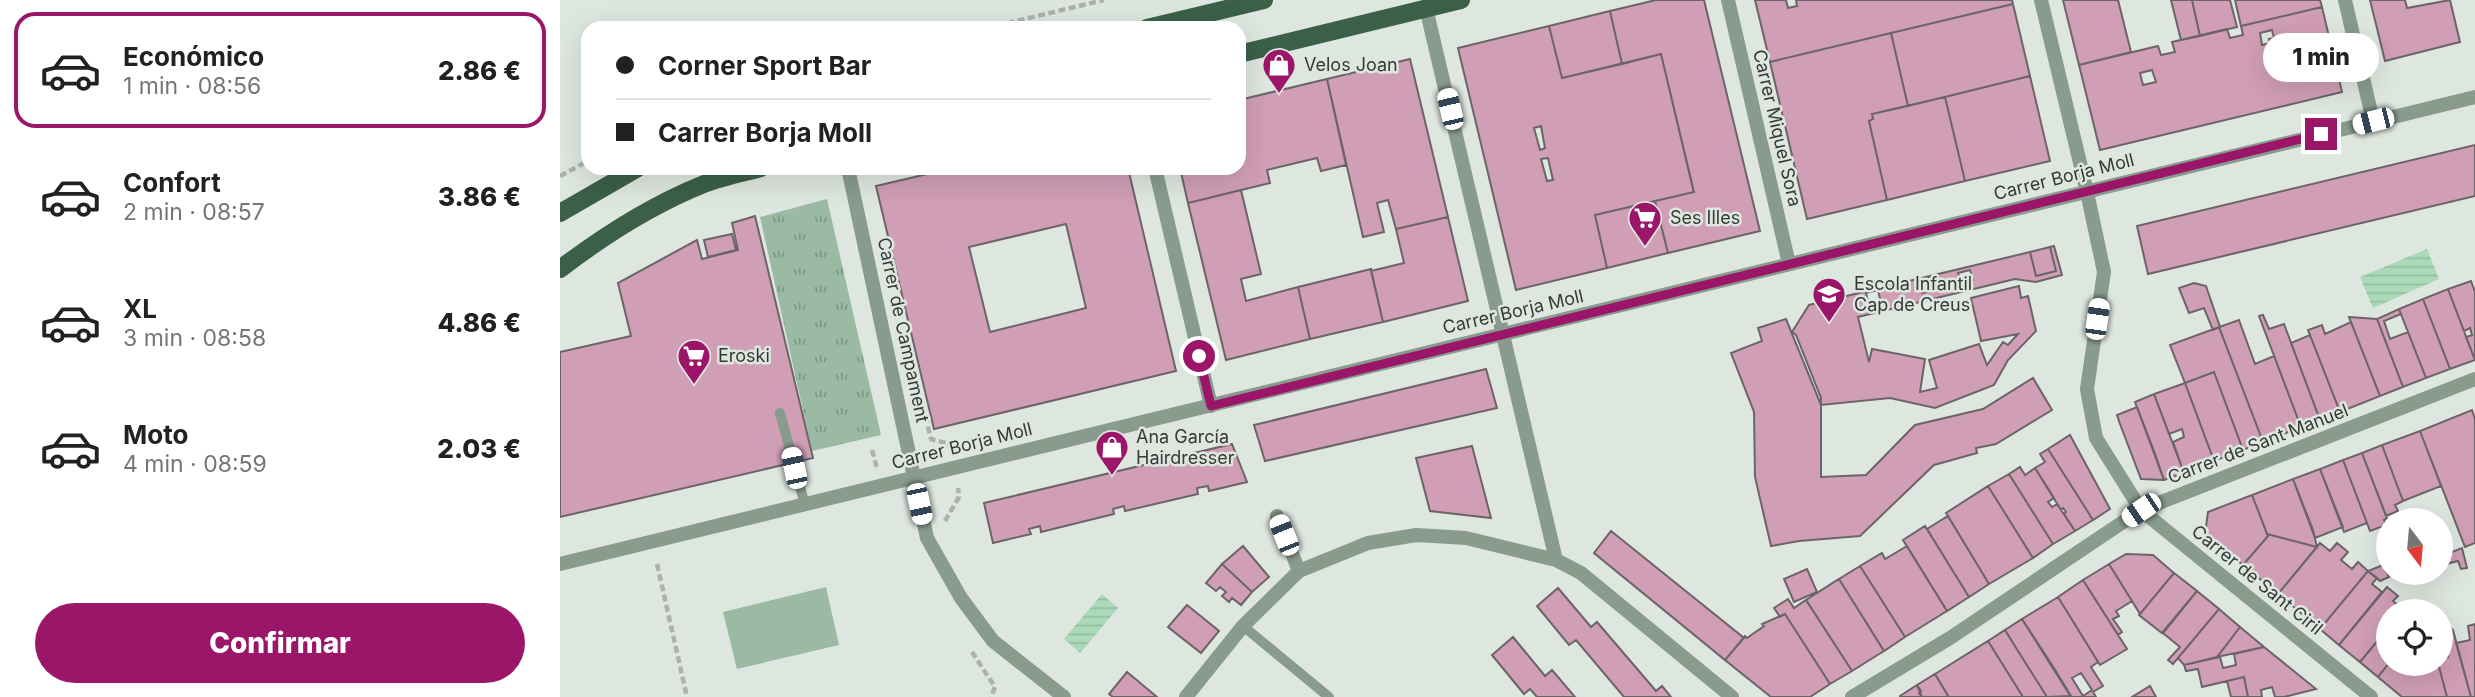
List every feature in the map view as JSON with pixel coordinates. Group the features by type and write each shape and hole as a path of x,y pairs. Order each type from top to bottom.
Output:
{"main road":[{"path":"1176,21 1264,0"},
{"path":"1246,52 1461,0"},
{"path":"560,213 626,175"},
{"path":"560,269 587,248 670,201 704,184 736,175"}],"street":[{"name":"Carrer Miquel Sora","path":"1728,0 1789,264"},
{"name":"Carrer de Sant Ciril","path":"2041,0 2104,272 2087,389 2096,438 2141,510 2371,697"},
{"path":"2344,0 2373,121"},
{"path":"1426,8 1556,560"},
{"name":"Carrer Borja Moll","path":"560,564 2475,97"},
{"name":"Carrer de Campament","path":"849,175 927,538 961,598 993,641 1064,697"},
{"path":"1157,175 1211,406"},
{"name":"Carrer de Sant Manuel","path":"1852,697 1950,638 2141,510 2475,379"},
{"path":"1277,516 1299,571"},
{"path":"1186,697 1243,626 1299,571 1368,543 1416,534 1466,538 1556,560 1581,573 1732,697"}],"lane":[{"path":"780,413 804,505"},
{"path":"1243,626 1329,697"}],"path":[{"path":"1016,21 1104,0"},
{"path":"560,176 581,165"},
{"path":"657,564 687,697"},
{"path":"970,649 995,687 991,697"}],"green space":[{"path":"827,199 881,435 812,451 760,217"},
{"path":"826,587 839,645 737,669 723,612"}],"shaded area":[{"path":"2427,249 2439,279 2373,308 2360,277"},
{"path":"1102,594 1118,608 1080,653 1064,639"}],"building":[{"path":"1656,0 1704,0 1760,231 1668,253 1655,201 1694,192 1661,54 1622,64 1610,11"},
{"path":"1755,0 1786,0 1788,8 1797,6 1796,0 2012,0 2013,4 1770,62"},
{"path":"2063,0 2118,0 2131,52 2079,65"},
{"path":"2171,0 2192,0 2200,36 2181,40"},
{"path":"2192,0 2230,0 2237,27 2200,36"},
{"path":"2235,0 2320,0 2322,7 2241,26"},
{"path":"2370,0 2405,0 2407,8 2450,0 2460,42 2385,61"},
{"path":"2013,4 2030,76 1908,106 1891,33"},
{"path":"2322,7 2342,92 2100,150 2079,65 2158,46 2161,55 2175,52 2172,42 2227,29 2230,38 2243,35 2241,26","holes":["2272,30 2274,38 2269,39 2270,43 2262,45 2260,33","2152,70 2156,82 2143,85 2140,73"]},
{"path":"1610,11 1622,64 1562,78 1549,26"},
{"path":"1549,26 1562,78 1661,54 1694,192 1595,215 1607,268 1516,290 1458,48","holes":["1541,126 1545,148 1540,150 1534,128","1548,158 1553,180 1547,181 1541,159"]},
{"path":"1891,33 1908,106 1872,114 1873,119 1869,121 1887,200 1807,219 1770,62"},
{"path":"1410,59 1448,217 1396,229 1388,200 1377,203 1384,232 1363,237 1327,79"},
{"path":"2030,76 2050,161 1965,181 1945,97"},
{"path":"1327,79 1346,165 1321,171 1317,158 1267,170 1270,183 1188,203 1182,175 1246,175 1246,98"},
{"path":"1945,97 1965,181 1887,200 1869,121 1873,119 1872,114"},
{"path":"2475,145 2475,196 2148,274 2137,226"},
{"path":"923,175 1130,175 1176,371 934,429 876,186","holes":["1066,224 1086,308 990,332 969,247"]},
{"path":"1241,190 1261,274 1241,279 1246,301 1298,287 1310,339 1226,360 1188,203"},
{"path":"1655,201 1668,253 1607,268 1595,215"},
{"path":"755,216 813,458 560,517 560,352 631,336 618,283 697,240 702,259 738,250 732,223"},
{"path":"1448,217 1468,301 1383,322 1371,271 1404,263 1396,229"},
{"path":"732,234 736,250 708,257 704,240"},
{"name":"Escola Infantil Cap de Creus","path":"2054,246 2062,275 2036,282 2015,279 1858,317 1869,362 1872,349 1925,359 1920,392 1937,388 1929,360 1979,344 1987,365 2003,342 2008,345 2018,334 1981,341 1971,298 2019,286 2021,298 2028,296 2036,331 2008,360 1994,385 1935,408 1890,398 1821,405 1821,398 1796,335 1792,332 1809,305 2030,252 2036,276 2056,271 2050,247","holes":["1970,270 1973,280 1961,283 1958,273","1931,277 1934,290 1922,293 1918,280","1878,290 1881,303 1869,306 1866,293"]},
{"path":"2050,247 2056,271 2036,276 2030,252"},
{"path":"1371,269 1383,322 1310,339 1298,287"},
{"path":"2471,281 2475,292 2475,360 2466,337 2472,335 2470,328 2464,331 2448,289"},
{"path":"2194,283 2206,286 2220,327 2213,330 2204,308 2189,313 2179,288"},
{"path":"2448,289 2475,360 2450,369 2423,299"},
{"path":"2423,299 2450,369 2426,378 2399,309"},
{"path":"2399,309 2401,314 2384,321 2390,339 2408,332 2426,378 2403,387 2377,319"},
{"path":"2263,315 2269,329 2284,324 2320,420 2301,427 2259,316"},
{"path":"2349,317 2377,319 2403,387 2380,396"},
{"path":"1786,319 1821,405 1821,477 1866,475 1915,425 1983,409 2033,378 2052,410 1996,444 1976,448 1977,453 1934,465 1860,536 1771,546 1755,477 1754,412 1731,353 1762,341 1758,328"},
{"path":"2239,320 2255,364 2274,356 2301,427 2263,442 2219,327"},
{"path":"2351,322 2380,396 2340,412 2308,330 2322,325 2325,334"},
{"path":"2219,327 2263,442 2243,450 2214,372 2185,383 2170,345"},
{"path":"2310,335 2340,412 2320,420 2291,343"},
{"path":"1486,369 1497,408 1265,461 1254,425"},
{"path":"2214,372 2243,450 2214,461 2185,383"},
{"path":"2185,383 2214,461 2184,473 2173,442 2184,437 2182,429 2169,434 2154,394"},
{"path":"2154,394 2184,473 2164,480 2135,402"},
{"path":"2137,407 2164,480 2141,479 2120,424 2117,415"},
{"path":"2472,410 2475,419 2475,543 2465,547 2454,519 2454,508 2450,508 2420,431"},
{"path":"2420,431 2441,486 2403,501 2382,445"},
{"path":"2070,435 2110,509 2093,520 2048,449"},
{"path":"1232,444 1247,482 1209,491 1208,486 1197,488 1198,494 1125,511 1124,506 1113,509 1114,514 1041,532 1040,526 1029,529 1031,534 993,543 984,503"},
{"path":"2382,445 2403,501 2395,505 2396,508 2383,508 2362,453"},
{"path":"1472,446 1491,518 1430,511 1416,458"},
{"path":"2048,449 2093,520 2075,531 2064,514 2066,512 2063,508 2061,510 2035,468 2045,462 2040,454"},
{"path":"2362,453 2383,508 2376,508 2376,529 2370,531 2343,460"},
{"path":"2343,460 2367,523 2344,532 2320,469"},
{"path":"2020,467 2025,475 2035,468 2054,498 2048,502 2052,507 2057,504 2075,531 2053,544 2009,474"},
{"path":"2320,469 2343,527 2315,538 2293,479"},
{"path":"2009,474 2053,544 2033,558 1988,486"},
{"path":"2293,479 2317,547 2267,534 2252,495"},
{"path":"1988,486 2033,558 1989,584 1946,513"},
{"path":"2252,495 2268,536 2243,565 2205,534 2208,512"},
{"path":"1948,516 1989,584 1969,597 1927,529"},
{"path":"1925,526 1969,597 1947,611 1903,540"},
{"path":"1611,531 1744,638 1725,660 1594,553"},
{"path":"2267,534 2317,547 2278,594 2243,565"},
{"path":"2320,543 2330,551 2337,543 2348,552 2341,560 2352,569 2358,562 2368,571 2320,629 2278,594"},
{"path":"1243,546 1269,577 1252,592 1222,564"},
{"path":"1907,546 1947,611 1905,637 1860,566 1882,553 1885,559"},
{"path":"2462,548 2467,568 2461,569 2458,561 2454,562 2454,551"},
{"path":"2126,554 2153,555 2174,573 2140,614 2109,564"},
{"path":"1222,564 1252,592 1241,605 1232,598 1229,602 1222,596 1226,592 1220,587 1216,591 1206,583"},
{"path":"2109,564 2132,601 2116,611 2119,616 2113,619 2122,632 2118,635 2083,580"},
{"path":"1860,566 1905,637 1884,651 1839,579"},
{"path":"2376,568 2376,578 2368,571"},
{"path":"1807,569 1817,592 1794,602 1784,579"},
{"path":"2368,571 2376,577 2372,584 2382,592 2339,645 2320,629"},
{"path":"2174,573 2197,591 2162,633 2139,615"},
{"path":"1839,579 1884,651 1852,671 1806,600"},
{"path":"2083,580 2127,649 2100,665 2058,597"},
{"path":"2387,587 2398,596 2395,599 2377,599"},
{"path":"1558,588 1591,627 1597,622 1656,691 1662,686 1671,697 1624,697 1576,640 1569,645 1537,606"},
{"path":"2197,591 2219,609 2173,664 2168,660 2180,647 2163,633"},
{"path":"2058,597 2098,662 2091,667 2103,686 2093,692 2096,697 2071,697 2022,619","holes":["2081,673 2092,690 2083,696 2072,678"]},
{"path":"1788,599 1794,608 1806,600 1852,671 1830,684 1785,614 1780,617 1774,608"},
{"path":"2376,600 2376,643 2360,662 2339,645"},
{"path":"1187,605 1219,631 1201,653 1168,627"},
{"path":"2219,609 2240,627 2217,657 2184,665 2178,658"},
{"path":"1785,614 1830,684 1810,697 1771,697 1725,660 1745,636 1747,638 1764,626 1762,624"},
{"path":"2022,619 2071,696 2047,697 2005,630"},
{"path":"2475,624 2475,697 2471,697 2456,643 2470,640 2468,626"},
{"path":"2240,627 2264,647 2217,657 2225,647"},
{"path":"2005,630 2047,697 2023,697 1988,641"},
{"path":"2453,630 2471,697 2447,697 2441,676 2453,676"},
{"path":"1513,637 1545,676 1552,670 1575,697 1537,697 1530,689 1524,694 1492,655"},
{"path":"1988,641 2023,697 1949,697 1935,674"},
{"path":"2376,643 2376,675 2360,662"},
{"path":"2264,647 2316,689 2275,697 2272,687 2261,690 2262,697 2248,697 2244,677 2202,687 2198,669 2186,671 2184,665 2220,657 2223,668 2236,665 2234,654"},
{"path":"1127,672 1157,697 1113,697 1109,694"},
{"path":"1935,674 1949,697 1922,697 1919,693 1921,691 1917,685"},
{"path":"2441,676 2447,697 2402,697 2378,677"},
{"path":"2244,677 2248,697 2231,697 2227,681"},
{"path":"1917,685 1922,697 1900,697 1900,696"},
{"path":"2150,686 2156,697 2132,697"}],"place":[{"name":"Velos Joan","path":"1279,95"},
{"name":"Ses Illes","path":"1645,248"},
{"name":"Escola Infantil Cap de Creus","path":"1829,324"},
{"name":"Eroski","path":"694,386"},
{"name":"Ana García Hairdresser","path":"1112,477"}],"route":[{"path":"1199,356 1211,406 2321,134"}]}
